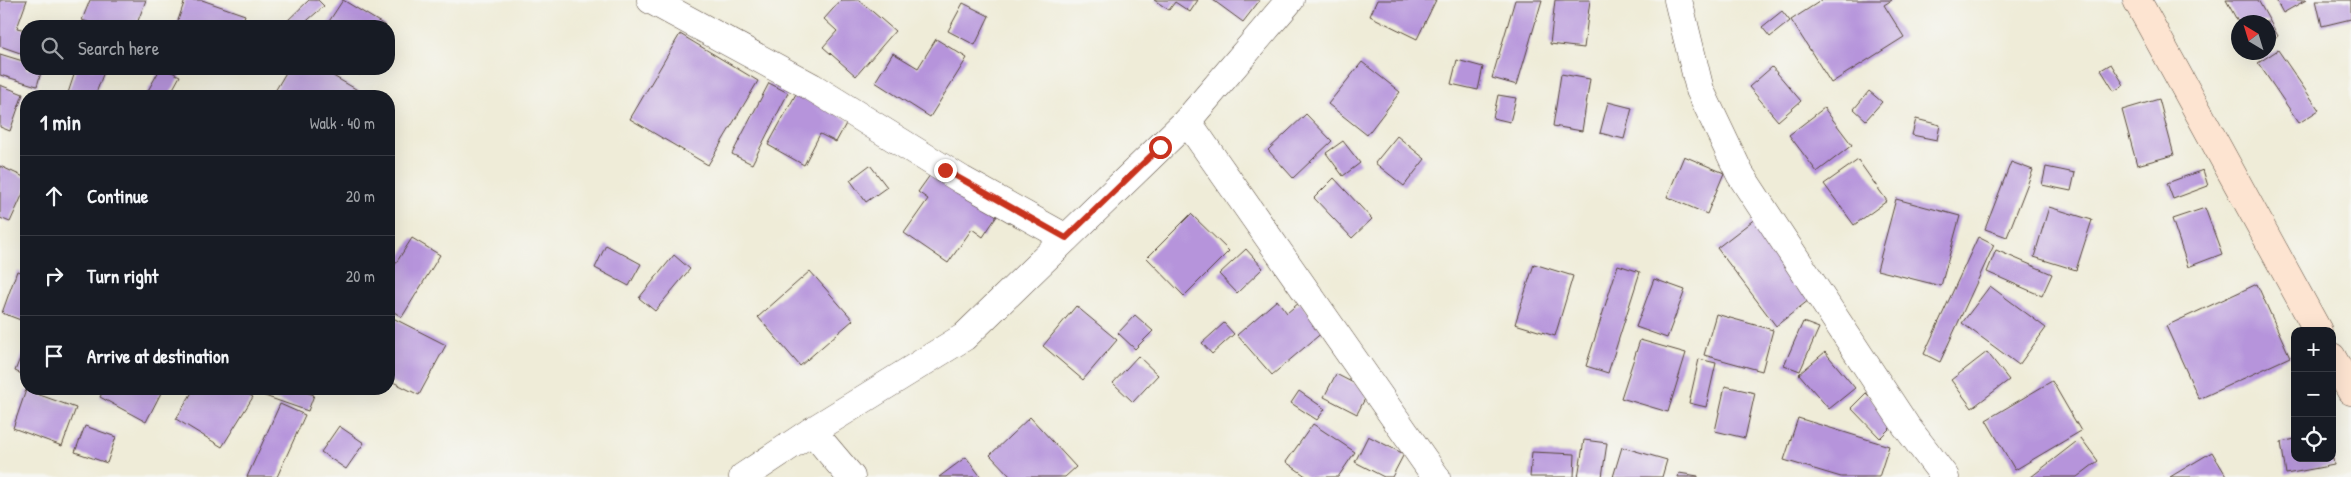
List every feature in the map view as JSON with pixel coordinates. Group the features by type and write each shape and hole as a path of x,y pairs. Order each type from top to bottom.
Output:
{"main road":[{"path":"2137,0 2316,327"},
{"path":"2336,364 2351,391"}],"street":[{"path":"651,0 812,87 962,180 1066,238"},
{"path":"743,477 812,431 964,337 1187,121 1290,0"},
{"path":"1678,0 1700,90 1740,174 1906,426 1945,477"},
{"path":"1187,121 1436,477"},
{"path":"812,431 851,477"}],"building":[{"path":"0,0 27,0 17,28 20,29 20,53 0,46"},
{"path":"90,0 146,0 138,20 82,20"},
{"path":"185,0 202,0 245,15 243,20 178,20"},
{"path":"309,0 318,0 324,6 308,20 288,20"},
{"path":"343,0 376,20 330,20"},
{"path":"841,0 859,0 895,31 856,76 823,47 837,31 824,19"},
{"path":"1154,0 1198,0 1190,12 1175,2 1169,10"},
{"path":"1213,0 1260,0 1243,22"},
{"path":"1377,0 1436,0 1417,39 1370,16"},
{"path":"1515,0 1542,0 1517,85 1492,78"},
{"path":"1555,0 1590,0 1584,48 1550,44"},
{"path":"1822,0 1892,0 1884,5 1904,37 1831,83 1791,20"},
{"path":"2226,0 2258,0 2266,15 2234,15"},
{"path":"2276,0 2306,0 2283,13"},
{"path":"2316,0 2351,0 2351,19 2322,26"},
{"path":"963,3 989,16 975,45 948,31"},
{"path":"1782,11 1790,21 1770,37 1762,27"},
{"path":"680,34 758,81 708,165 630,119"},
{"path":"936,39 967,58 930,117 875,82 893,53 918,68"},
{"path":"2278,50 2319,110 2299,123 2258,63 2263,60 2276,60 2276,51"},
{"path":"0,54 20,60 20,75 40,75 37,86 0,75"},
{"path":"1457,60 1483,67 1478,90 1451,84"},
{"path":"1362,62 1400,92 1367,135 1328,104"},
{"path":"2111,64 2124,85 2114,91 2101,70"},
{"path":"1772,67 1801,101 1778,121 1749,87"},
{"path":"1561,74 1590,79 1582,131 1553,126"},
{"path":"74,75 103,75 97,90 69,90"},
{"path":"157,75 180,76 172,90 148,90"},
{"path":"284,75 331,75 358,90 276,90"},
{"path":"769,83 788,93 752,164 732,154"},
{"path":"0,85 20,93 20,103 10,131 0,127"},
{"path":"1869,91 1882,102 1866,120 1854,109"},
{"path":"797,92 848,120 836,142 820,134 804,165 768,145"},
{"path":"1498,95 1516,98 1510,122 1493,118"},
{"path":"2159,99 2174,155 2137,165 2122,110"},
{"path":"1608,102 1632,108 1624,139 1600,133"},
{"path":"1824,108 1852,145 1817,172 1789,135"},
{"path":"1306,114 1332,141 1293,178 1268,150"},
{"path":"1916,119 1940,125 1937,140 1912,135"},
{"path":"1397,136 1425,159 1404,186 1375,163"},
{"path":"1343,141 1360,163 1343,176 1326,153"},
{"path":"1684,156 1724,173 1707,214 1667,197"},
{"path":"1858,160 1887,201 1854,225 1824,184"},
{"path":"2011,162 2033,170 2007,237 1985,229"},
{"path":"870,165 887,187 866,202 850,180"},
{"path":"0,166 20,175 20,200 10,222 0,218"},
{"path":"2046,167 2075,173 2071,191 2042,185"},
{"path":"2203,170 2208,186 2173,199 2167,183"},
{"path":"933,171 997,216 983,237 972,229 948,263 904,233 928,199 918,192"},
{"path":"1334,178 1372,219 1352,238 1314,198"},
{"path":"1896,199 1960,216 1941,286 1877,270"},
{"path":"2049,207 2092,220 2076,270 2034,257"},
{"path":"2205,208 2222,254 2188,267 2172,219"},
{"path":"1191,214 1229,251 1184,296 1147,258"},
{"path":"1756,218 1814,296 1776,326 1717,248"},
{"path":"1978,237 1994,245 1940,362 1924,354"},
{"path":"412,238 440,255 402,317 395,313 395,265"},
{"path":"606,245 641,264 629,286 595,268"},
{"path":"1246,249 1263,268 1237,293 1219,274"},
{"path":"1996,250 2052,274 2042,296 1987,272"},
{"path":"674,255 690,269 655,311 639,298"},
{"path":"1534,264 1573,276 1555,336 1515,324"},
{"path":"1618,265 1640,272 1608,373 1586,366"},
{"path":"17,271 20,272 20,320 2,313"},
{"path":"810,271 853,320 800,366 758,317"},
{"path":"1654,279 1685,290 1667,338 1636,327"},
{"path":"2257,284 2290,357 2199,399 2166,326"},
{"path":"1990,286 2046,328 2019,365 1962,323"},
{"path":"1277,300 1287,313 1300,302 1324,331 1272,375 1237,335"},
{"path":"1076,306 1117,340 1083,380 1043,346"},
{"path":"1716,314 1773,330 1762,371 1704,355"},
{"path":"1135,315 1153,331 1135,349 1118,333"},
{"path":"395,319 446,345 419,395 395,383"},
{"path":"1803,322 1819,328 1800,371 1784,365"},
{"path":"1224,323 1234,334 1212,354 1202,343"},
{"path":"1640,340 1686,353 1668,412 1621,398"},
{"path":"1825,352 1855,388 1829,409 1799,374"},
{"path":"1987,352 2009,380 1972,408 1951,380"},
{"path":"1138,356 1158,375 1133,402 1113,383"},
{"path":"20,358 20,373 15,371"},
{"path":"1699,359 1716,363 1706,407 1689,403"},
{"path":"1336,374 1369,391 1357,414 1324,397"},
{"path":"2052,381 2081,431 2015,470 1986,420"},
{"path":"1725,386 1755,393 1745,438 1715,431"},
{"path":"1299,391 1325,409 1317,420 1291,403"},
{"path":"1866,393 1895,423 1880,438 1851,408"},
{"path":"24,395 40,395 76,408 62,446 13,428"},
{"path":"101,395 160,395 146,422 100,397"},
{"path":"190,395 250,395 253,397 222,447 176,419"},
{"path":"262,395 314,395 308,411"},
{"path":"280,404 305,415 277,477 247,477"},
{"path":"1030,417 1076,467 1065,477 1011,477 990,455"},
{"path":"1798,418 1889,446 1879,477 1841,477 1784,460"},
{"path":"1313,424 1355,452 1338,477 1307,477 1286,462"},
{"path":"85,426 116,437 107,463 75,452"},
{"path":"339,426 364,443 346,469 321,452"},
{"path":"1368,436 1404,454 1392,477 1384,477 1355,462"},
{"path":"2081,438 2098,461 2077,477 2031,477"},
{"path":"1584,440 1607,443 1602,477 1578,477"},
{"path":"2291,440 2291,462 2334,462 2334,465 2286,474 2281,442"},
{"path":"1622,447 1667,460 1662,477 1613,477"},
{"path":"1532,452 1575,454 1574,477 1530,477"},
{"path":"2212,452 2227,477 2170,477"},
{"path":"966,457 981,477 939,477"},
{"path":"1679,473 1698,476 1698,477 1678,477"}],"route":[{"path":"945,170 1066,238 1160,147"}]}
